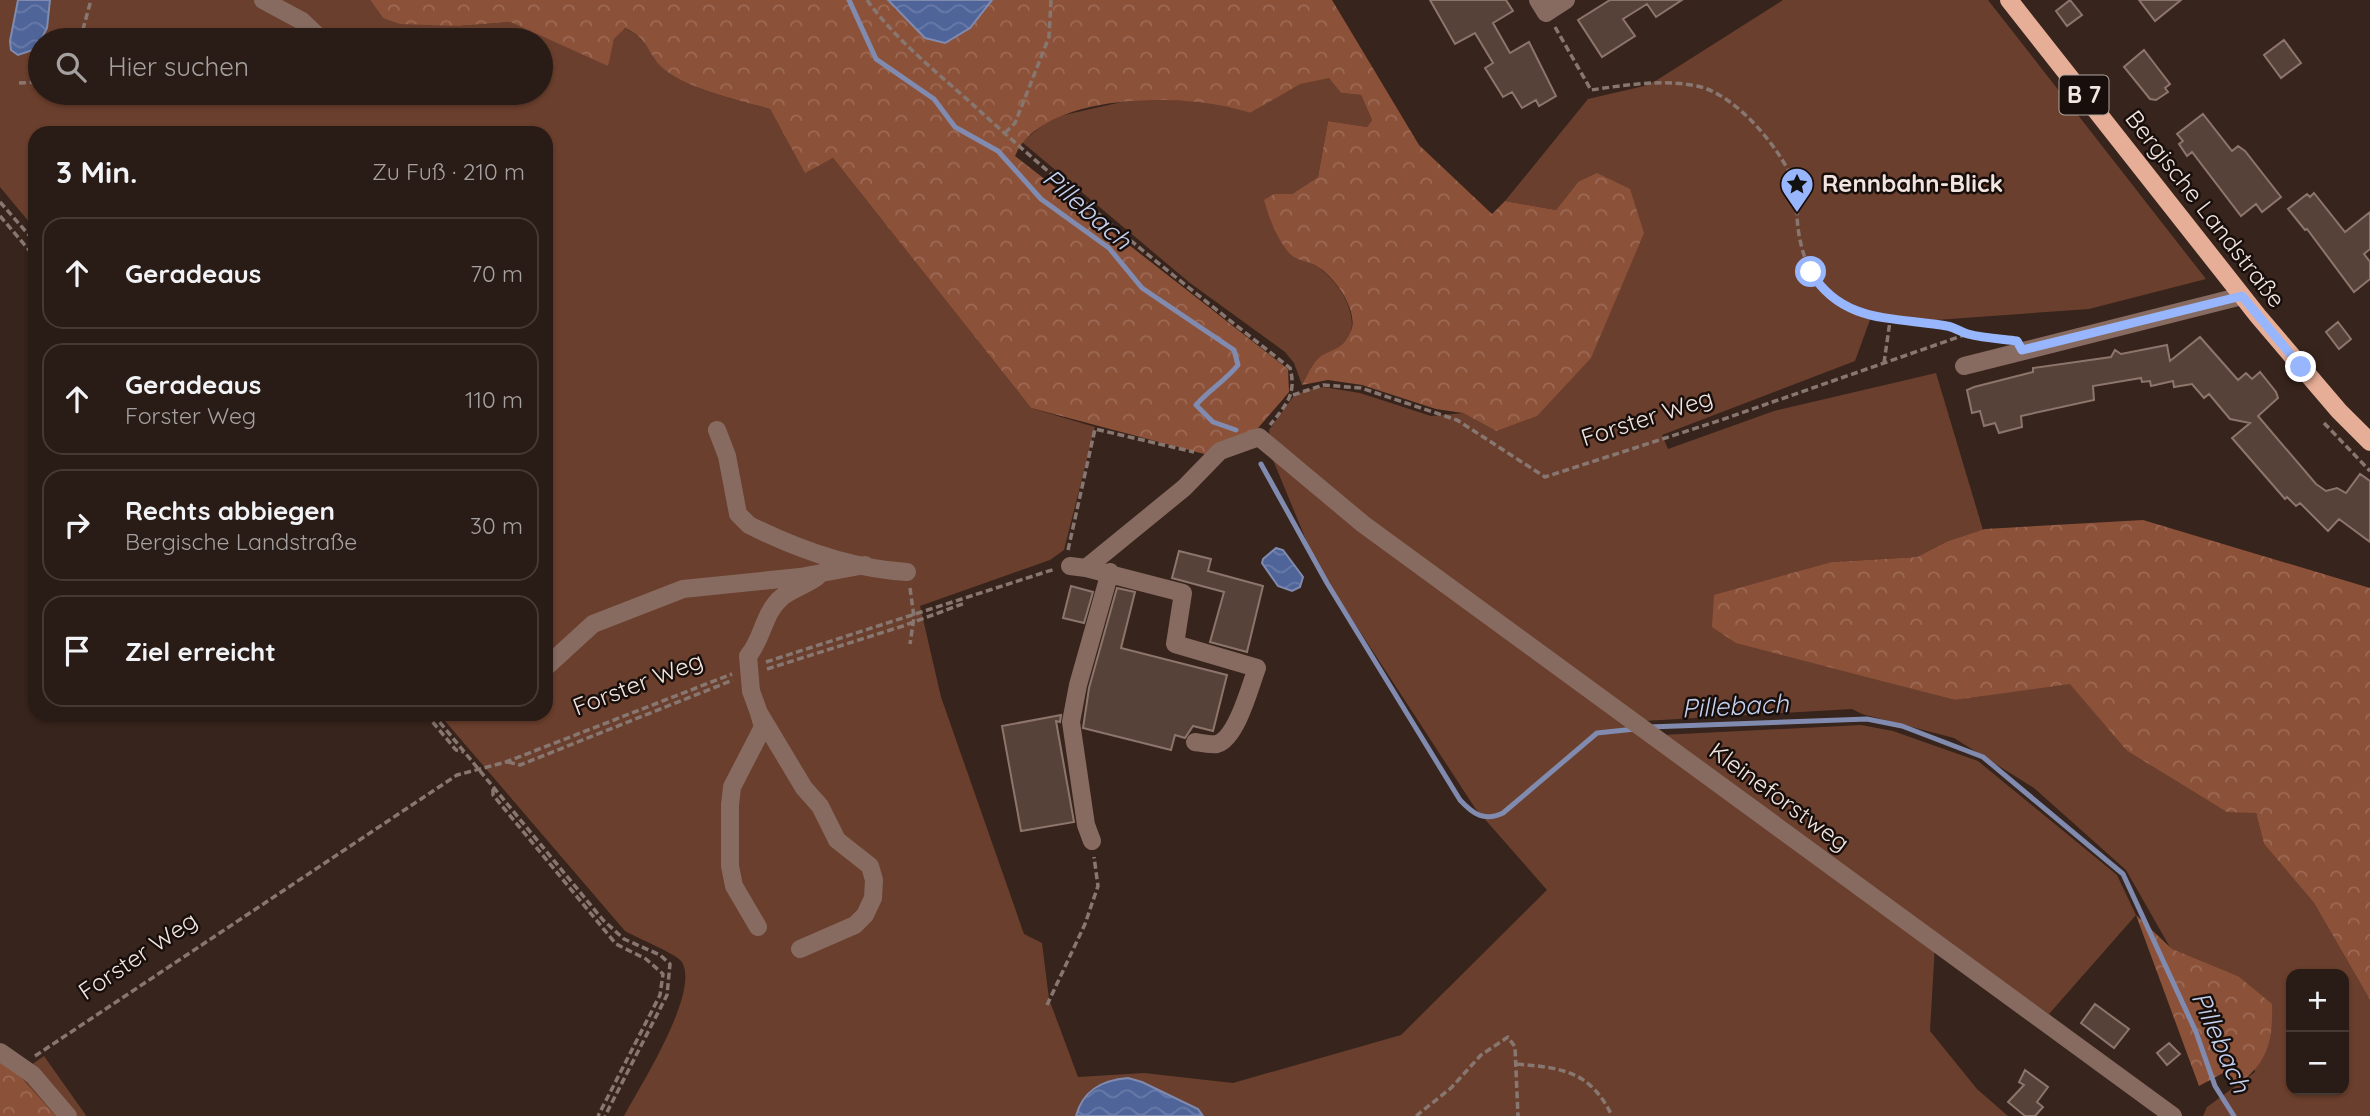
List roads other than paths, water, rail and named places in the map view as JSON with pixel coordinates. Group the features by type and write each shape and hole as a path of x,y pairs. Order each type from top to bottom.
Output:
{"main road":[{"name":"Bergische Landstraße","path":"2009,0 2242,296 2324,395 2370,442"}],"street":[{"path":"263,0 302,21 309,28"},
{"path":"1538,0 1546,13 1566,0"},
{"path":"1964,366 2242,296"},
{"path":"717,430 727,456 738,514 749,525 843,562 884,571 907,572"},
{"name":"Kleineforstweg","path":"1110,572 1074,566 1184,488 1220,451 1259,437 1363,524 2173,1116"},
{"path":"553,661 593,624 683,589 823,573 866,565"},
{"path":"1092,841 1086,825 1071,722 1081,673 1110,572 1183,593 1175,644 1256,668 1234,726 1226,738 1215,745 1195,742"},
{"path":"758,927 734,886 729,824 732,787 763,727 751,691 748,656 756,647 770,612 783,596 823,573"},
{"path":"759,713 804,788 820,806 837,840 870,866 874,880 873,898 865,915 855,925 800,949"},
{"path":"0,1052 25,1068 68,1116"}],"water":[{"path":"18,0 50,0 47,28 28,28 28,52 18,55 11,50 10,41"},
{"path":"888,0 992,0 970,28 945,43 925,38"},
{"path":"1276,548 1283,550 1303,577 1300,587 1292,591 1278,586 1262,563"},
{"path":"1128,1078 1198,1109 1203,1116 1076,1116 1083,1099 1095,1088 1110,1081"}],"waterway":[{"name":"Pillebach","path":"849,0 876,59 934,99 955,127 998,151 1041,199 1109,248 1142,288 1234,350 1238,365 1196,405 1213,422 1236,430"},
{"name":"Pillebach","path":"1261,464 1327,583 1460,800 1474,813 1484,817 1503,813 1597,733 1635,729"},
{"name":"Pillebach","path":"1649,727 1867,719 1902,726 1983,757 2123,874 2196,1032 2215,1086 2234,1116"}],"place":[{"name":"Rennbahn-Blick","path":"1797,214"}]}
